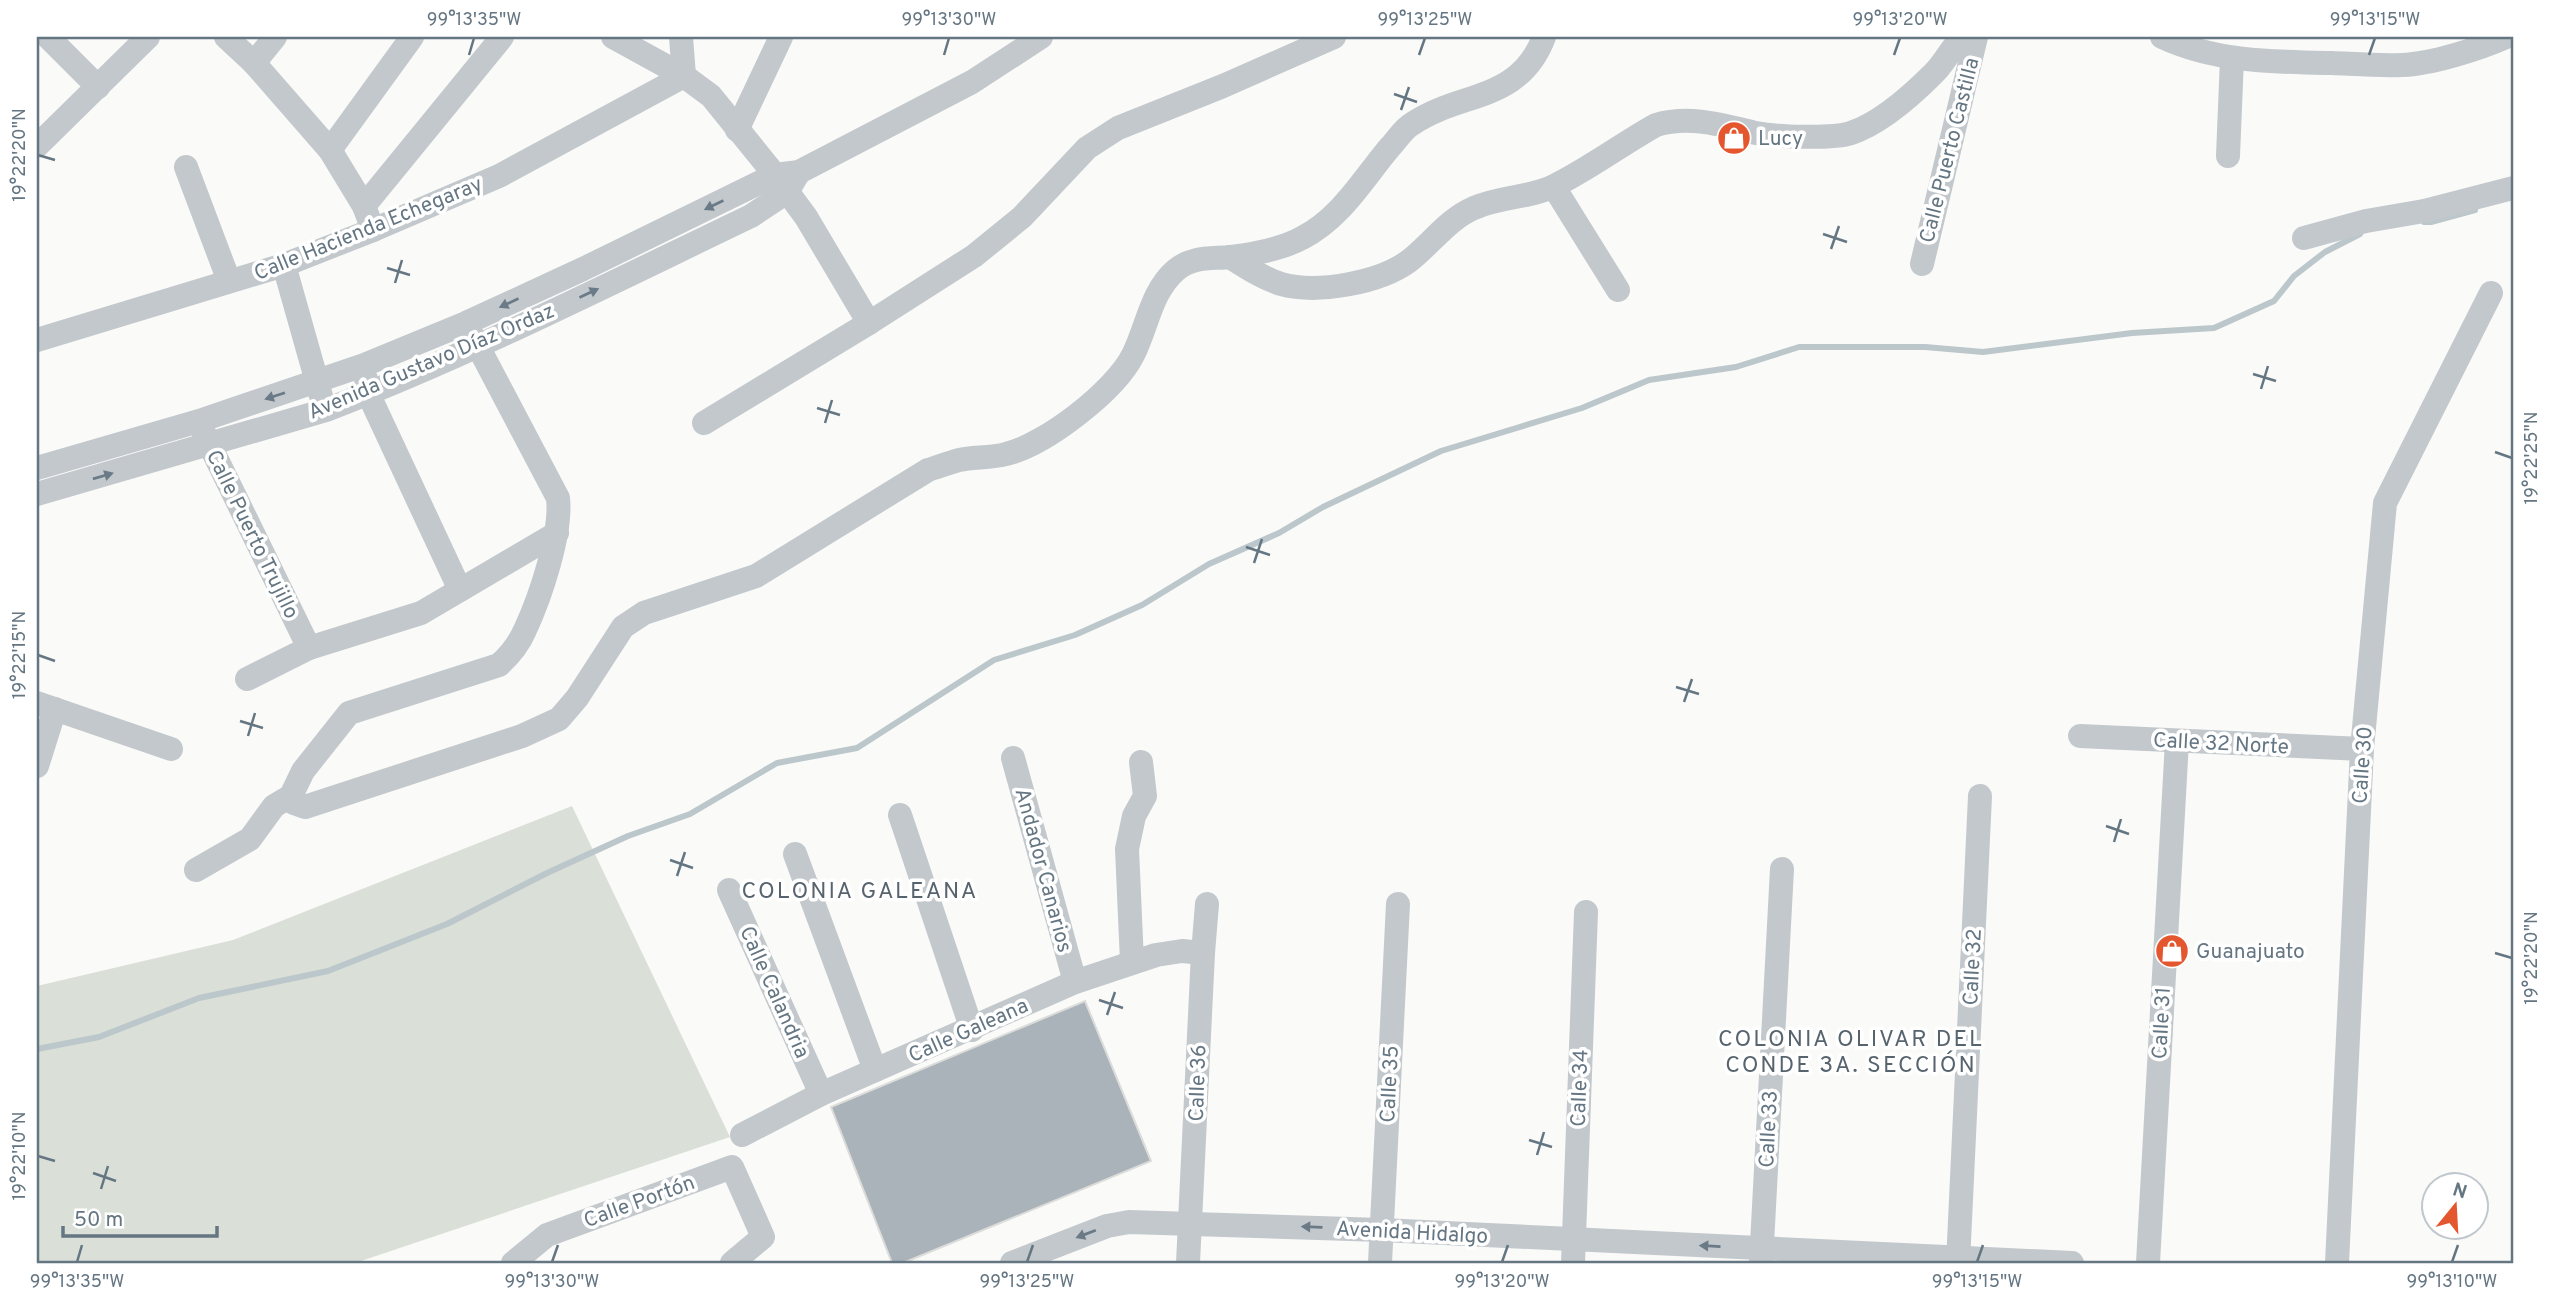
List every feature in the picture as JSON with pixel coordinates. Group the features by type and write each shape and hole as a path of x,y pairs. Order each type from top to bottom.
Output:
{"street":[{"path":"48,37 97,87"},
{"path":"37,146 148,37"},
{"path":"226,37 254,63 330,150 364,206 373,230"},
{"path":"254,63 275,37"},
{"path":"330,150 412,37"},
{"path":"364,206 502,37"},
{"path":"613,37 684,76 711,96 737,130 787,180 869,323"},
{"path":"681,37 684,76"},
{"path":"737,130 781,37"},
{"name":"Avenida Gustavo Díaz Ordaz","path":"37,468 199,421 316,382 466,323 787,180 972,82 1041,37"},
{"path":"704,423 974,256 1022,217 1087,148 1118,128 1335,37"},
{"path":"291,796 294,803 305,807 522,736 559,719 577,698 623,627 645,613 756,576 928,470 958,460 1007,454 1048,437 1117,380 1133,356 1158,293 1175,271 1196,258 1230,257 1300,240 1326,224 1410,124 1487,94 1521,73 1544,37"},
{"path":"1230,257 1262,277 1284,285 1313,288 1351,284 1383,275 1408,262 1452,221 1475,207 1554,187 1646,131 1672,120 1705,121 1764,134 1814,136 1851,133 1894,109 1935,72 1964,37"},
{"name":"Calle Puerto Castilla","path":"1922,264 1976,37"},
{"path":"2162,37 2182,46 2232,58 2276,62 2404,65 2480,48 2506,37"},
{"path":"2228,156 2232,58"},
{"name":"Calle Hacienda Echegaray","path":"37,340 284,265 373,230 499,176 684,76"},
{"path":"186,167 229,282"},
{"name":"Avenida Gustavo Díaz Ordaz","path":"37,494 326,410 368,393 478,345 751,216 787,180"},
{"path":"1554,187 1618,290"},
{"path":"2304,238 2365,221 2424,211 2513,188"},
{"path":"284,265 326,410"},
{"name":"Calle 30","path":"2337,1263 2362,749 2385,503 2491,293"},
{"path":"196,870 250,839 274,806 291,796 303,771 349,713 499,665 512,653 525,632 537,602 557,533 560,514 558,498 466,323"},
{"path":"363,365 368,393 460,590"},
{"name":"Calle Puerto Trujillo","path":"199,421 309,648"},
{"path":"247,679 309,648 421,613 557,533"},
{"path":"37,766 46,706 171,749"},
{"name":"Calle 32 Norte","path":"2080,736 2362,749"},
{"name":"Calle 31","path":"2148,1263 2176,741"},
{"name":"Andador Canarios","path":"1013,758 1075,982"},
{"path":"1132,961 1127,849 1134,816 1145,796 1140,762"},
{"name":"Calle 32","path":"1958,1260 1980,796"},
{"path":"900,815 972,1030"},
{"path":"795,854 875,1070"},
{"name":"Calle 33","path":"1761,1256 1782,869"},
{"name":"Calle Calandria","path":"729,890 821,1094"},
{"name":"Calle 36","path":"1188,1263 1207,904"},
{"name":"Calle 35","path":"1380,1263 1398,904"},
{"name":"Calle 34","path":"1573,1252 1586,912"},
{"name":"Calle Galeana","path":"743,1135 821,1094 972,1030 1075,982 1132,961 1182,951 1203,953"},
{"name":"Calle Portón","path":"513,1263 547,1235 732,1167 763,1237 732,1263"},
{"name":"Avenida Hidalgo","path":"1012,1263 1107,1226 1129,1222 1191,1222 1382,1230 1573,1252 2072,1263"}],"shaded area":[{"path":"572,806 730,1137 355,1263 37,1263 37,986 233,940"}],"building":[{"path":"1085,1001 1151,1161 903,1263 892,1263 831,1107"}],"waterway":[{"path":"2424,222 2475,210"},
{"path":"37,1049 99,1037 199,998 328,971 447,924 547,873 628,836 690,814 777,763 857,748 994,660 1075,635 1142,605 1209,564 1279,533 1323,507 1441,451 1582,408 1649,380 1736,367 1799,347 1925,347 1983,352 2132,333 2214,328 2274,301 2294,276 2325,252 2360,234"}],"place":[{"name":"Lucy","path":"1734,138"},
{"name":"Guanajuato","path":"2172,951"}],"district":[{"name":"COLONIA GALEANA","path":"860,890"},
{"name":"COLONIA OLIVAR DEL CONDE 3A. SECCIÓN","path":"1851,1051"}]}
